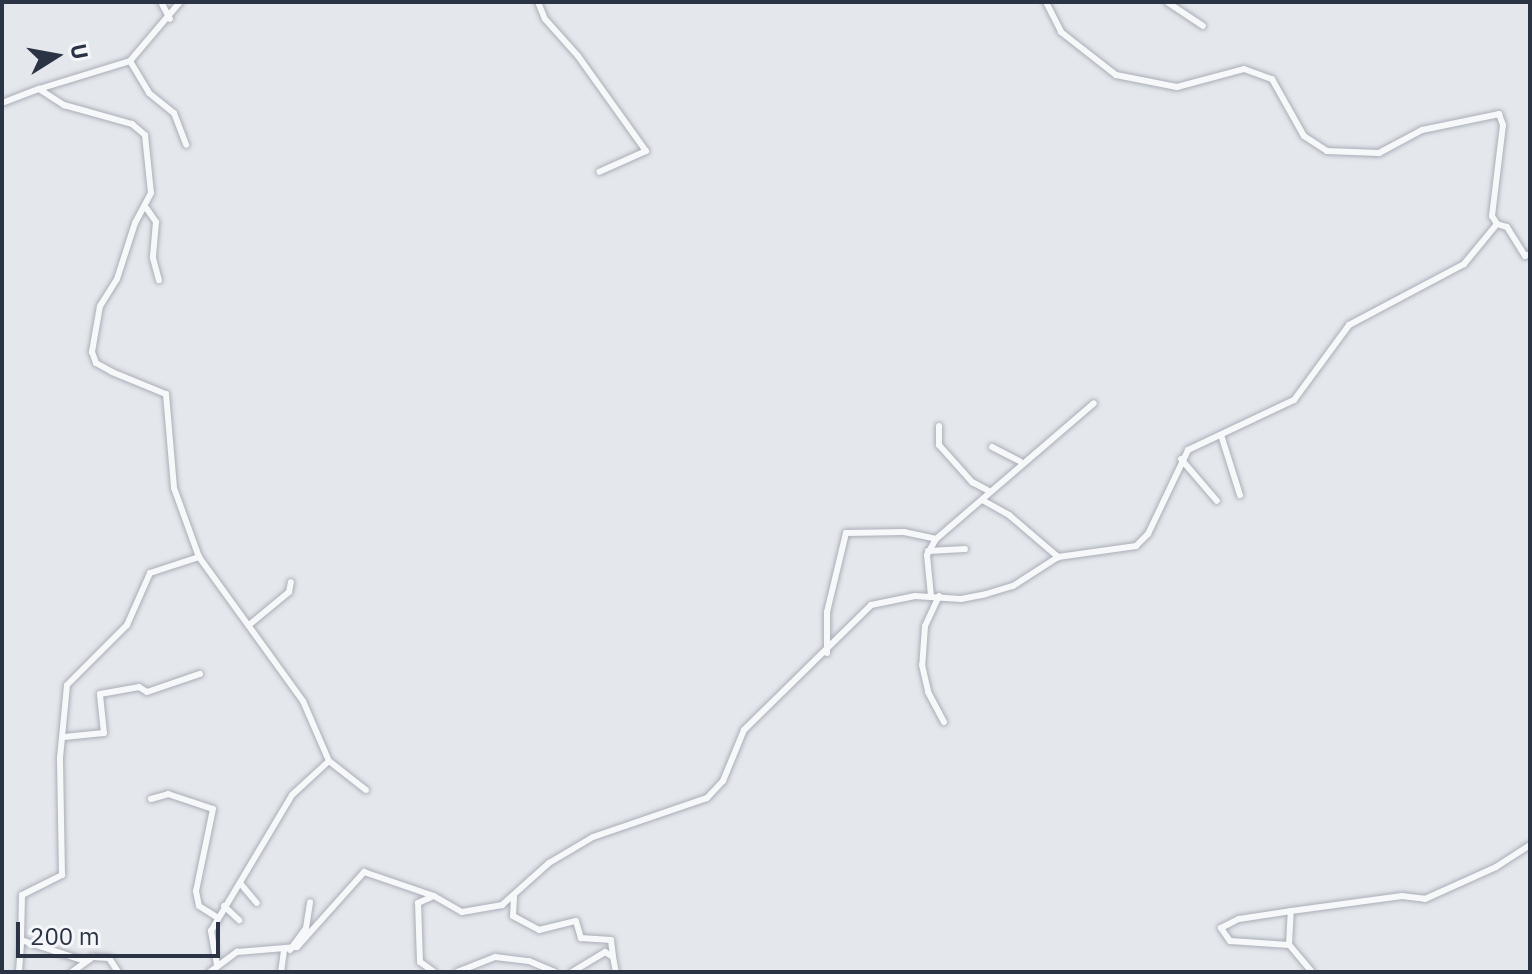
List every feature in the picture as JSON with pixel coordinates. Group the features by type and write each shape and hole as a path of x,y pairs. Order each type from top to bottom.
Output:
{"street":[{"path":"161,2 170,19"},
{"path":"2,103 130,61 170,19 180,2"},
{"path":"538,2 545,19 578,56 646,151 599,172"},
{"path":"1046,2 1061,32 1116,75 1177,87 1244,69 1272,79 1304,136 1327,151 1379,153 1422,130 1499,114 1503,125 1492,216 1497,224 1507,227 1528,257"},
{"path":"1167,2 1203,26"},
{"path":"130,61 149,93 174,113 186,145"},
{"path":"39,89 64,105 123,121 145,135 151,168 147,209 135,223 117,279 100,306 92,352 96,363 166,394 174,488 199,557 303,701 329,761 366,790"},
{"path":"147,209 156,222 153,258 159,280"},
{"path":"210,972 217,965 247,950 287,950 303,943 364,872 434,896 462,912 478,912 514,897 549,863 593,837 707,798 723,781 744,730 827,653 876,602 935,596 961,599 1002,590 1058,557 1136,546 1144,540 1181,459 1198,445 1222,438 1294,400 1349,325 1464,264 1497,224"},
{"path":"944,722 928,692 922,665 925,626 935,596 928,551 936,539 984,501 989,491 1020,461 1094,403"},
{"path":"939,426 939,445 972,482 989,491"},
{"path":"1222,438 1240,495"},
{"path":"992,447 1020,461"},
{"path":"1181,459 1217,501"},
{"path":"984,501 1016,521 1058,557"},
{"path":"827,653 827,612 846,533 904,532 936,539"},
{"path":"928,551 965,549"},
{"path":"19,972 22,895 62,875 58,847 67,685 122,632 150,573 199,557"},
{"path":"249,625 289,592 291,582"},
{"path":"64,737 104,733 100,694 139,687 147,692 200,674"},
{"path":"217,965 209,937 224,906 292,795 329,761"},
{"path":"151,799 168,794 213,809 196,891 199,906 218,918"},
{"path":"1289,945 1230,941 1221,928 1239,919 1291,911 1402,896 1425,899 1496,867 1530,845"},
{"path":"240,883 257,903"},
{"path":"434,896 416,908 420,962 434,972"},
{"path":"514,897 513,916 539,930 576,921 583,939 611,940 616,972"},
{"path":"281,972 287,950 306,928 310,902"},
{"path":"224,906 239,920"},
{"path":"1291,911 1289,945 1312,972"},
{"path":"21,940 85,961 109,958 118,972"},
{"path":"572,972 605,952 613,957"},
{"path":"457,972 495,957 529,961 555,972"},
{"path":"72,972 85,961"}]}
